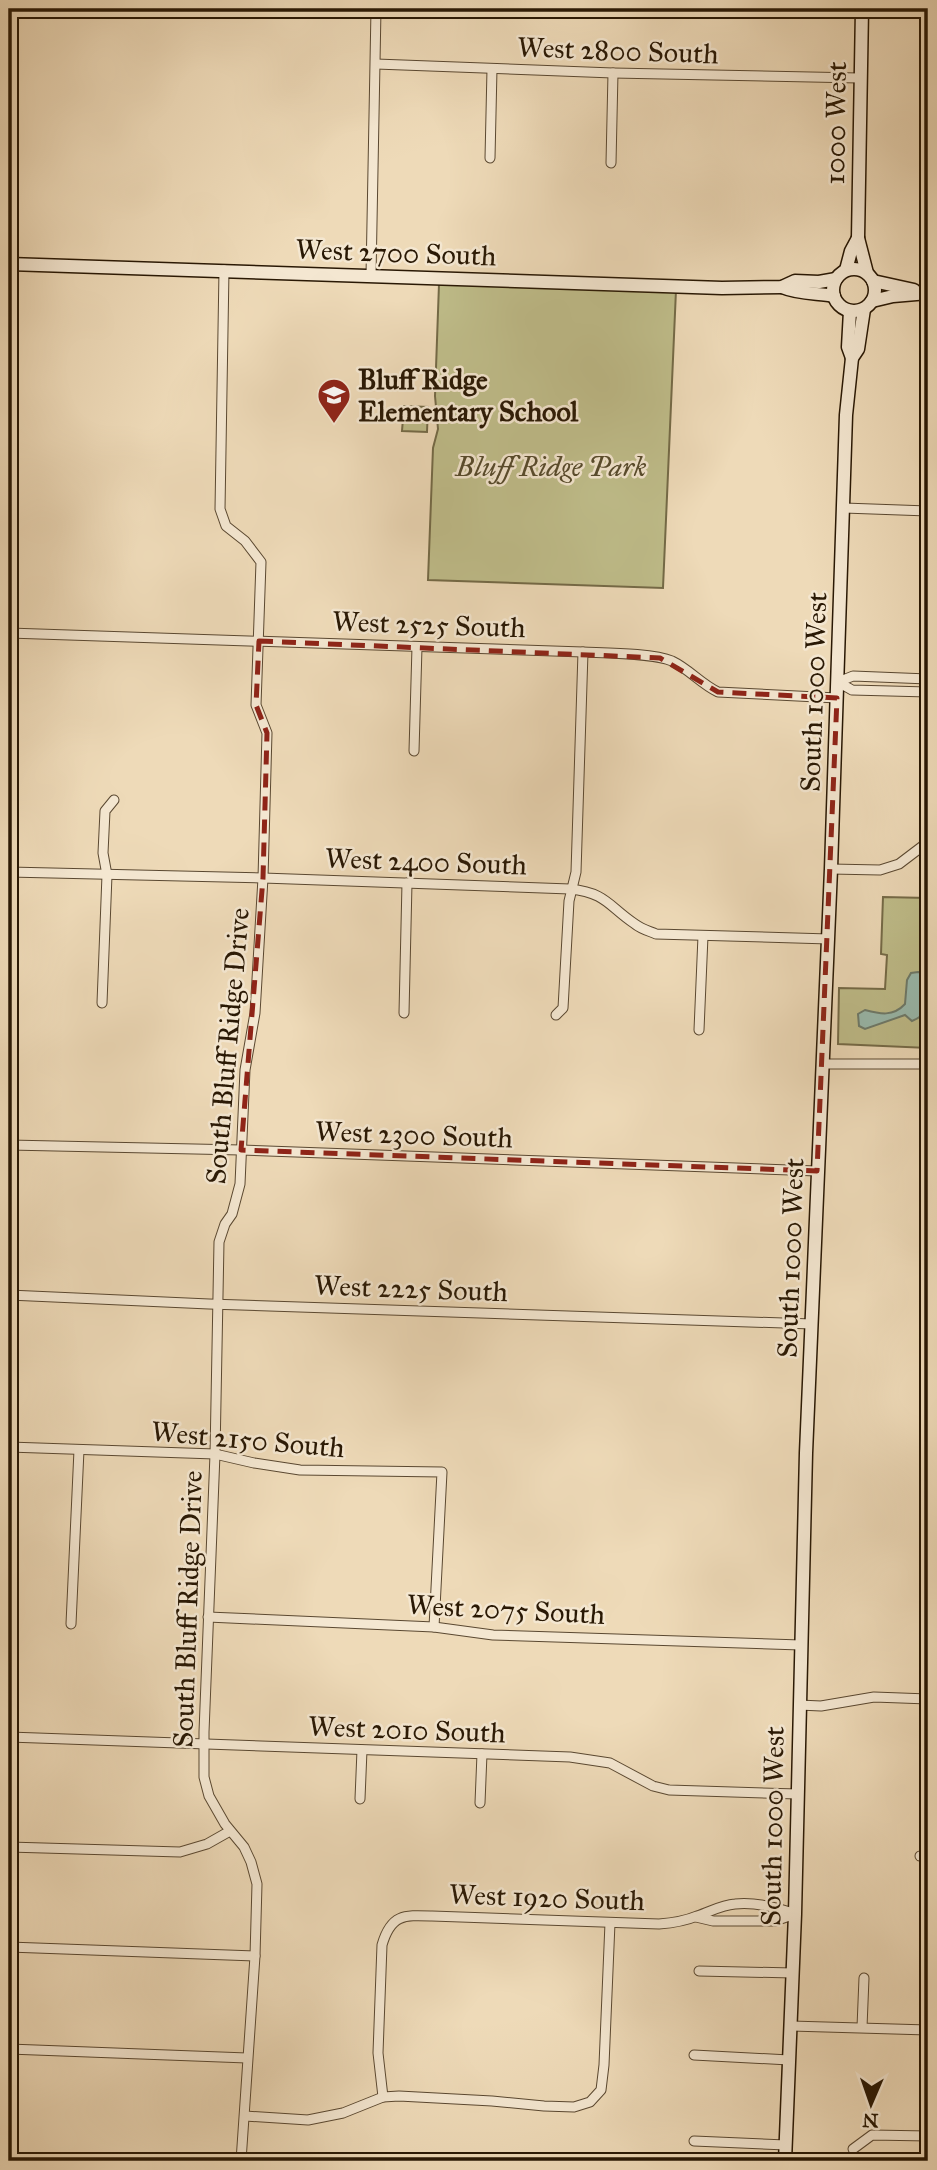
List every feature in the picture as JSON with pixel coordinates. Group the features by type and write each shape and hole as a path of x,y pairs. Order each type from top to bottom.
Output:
{"main road":[{"name":"1000 West","path":"858,239 862,9"},
{"path":"858,239 833,290 841,306 849,311 892,296 928,293"},
{"path":"858,239 875,291 868,305"},
{"name":"West 2700 South","path":"9,264 722,288 782,287 795,281 819,282 841,274"},
{"path":"841,274 857,269 870,277 928,293"},
{"name":"West 2700 South","path":"782,287 793,292 834,296"},
{"name":"South 1000 West","path":"852,358 858,349 868,305"},
{"name":"South 1000 West","path":"785,2161 817,1171 829,939 846,415 852,358 848,347 849,311"}],"street":[{"path":"371,276 376,9"},
{"name":"West 2800 South","path":"376,64 613,73 859,78"},
{"path":"490,158 492,69"},
{"path":"611,163 613,73"},
{"name":"South Bluff Ridge Drive","path":"225,270 220,509 226,526 245,541 261,562 256,705 267,733 263,878 255,1013 245,1070 238,1197 219,1242 204,1777 209,1796 230,1831 244,1847 255,1874 257,1910 241,2161"},
{"path":"844,508 928,511"},
{"name":"West 2525 South","path":"9,633 583,652 668,659 718,692 837,698"},
{"path":"414,751 417,647"},
{"path":"556,1015 563,1007 570,889 576,872 583,652"},
{"path":"838,682 853,676 928,679"},
{"path":"838,682 852,690 928,692"},
{"path":"102,1003 107,874 103,852 105,811 114,800"},
{"path":"831,869 880,870 899,864 928,842"},
{"name":"West 2400 South","path":"9,872 570,889 596,894 638,926 656,934 829,939"},
{"path":"404,1013 407,883"},
{"path":"699,1030 703,936"},
{"path":"822,1064 928,1064"},
{"name":"West 2300 South","path":"9,1144 817,1171"},
{"name":"West 2225 South","path":"9,1295 812,1324"},
{"name":"West 2150 South","path":"9,1447 215,1454 300,1470 442,1472 434,1627"},
{"path":"71,1623 79,1450"},
{"name":"West 2075 South","path":"208,1617 434,1627 493,1634 801,1644"},
{"path":"799,1705 821,1706 874,1697 928,1699"},
{"name":"West 2010 South","path":"9,1737 596,1759 610,1763 653,1786 669,1790 798,1794"},
{"path":"360,1799 362,1750"},
{"path":"480,1803 482,1754"},
{"path":"9,1847 180,1852 207,1844 230,1831"},
{"name":"West 1920 South","path":"383,2097 378,2053 382,1947 385,1935 396,1920 406,1916 432,1916 659,1924 674,1923 734,1904 775,1906 795,1914"},
{"name":"West 1920 South","path":"696,1917 713,1920 775,1921 795,1914"},
{"path":"245,2116 308,2120 343,2113 383,2097 574,2107 595,2098 601,2090 604,2065 610,1923"},
{"path":"9,1947 254,1956"},
{"path":"699,1970 793,1973"},
{"path":"862,2027 864,1978"},
{"path":"791,2026 928,2031"},
{"path":"9,2049 247,2058"},
{"path":"694,2055 789,2060"},
{"path":"853,2149 872,2135 928,2136"},
{"path":"694,2141 786,2145"}],"highlighted area":[{"path":"259,641 660,658 718,692 837,698 817,1171 241,1150 263,878 267,733 256,705"}],"green space":[{"name":"Bluff Ridge Park","path":"439,284 676,290 663,588 428,580 433,448 438,429 435,396"},
{"path":"404,406 428,407 427,432 402,431"},
{"path":"883,897 928,898 928,1048 838,1044 839,988 885,989 887,955 881,954"}],"water":[{"path":"911,973 924,973 928,979 928,992 925,1010 918,1018 912,1021 905,1015 865,1029 859,1026 858,1014 865,1010 891,1013 905,1004 907,980"}],"place":[{"name":"Bluff Ridge Elementary School","path":"334,425"}]}
